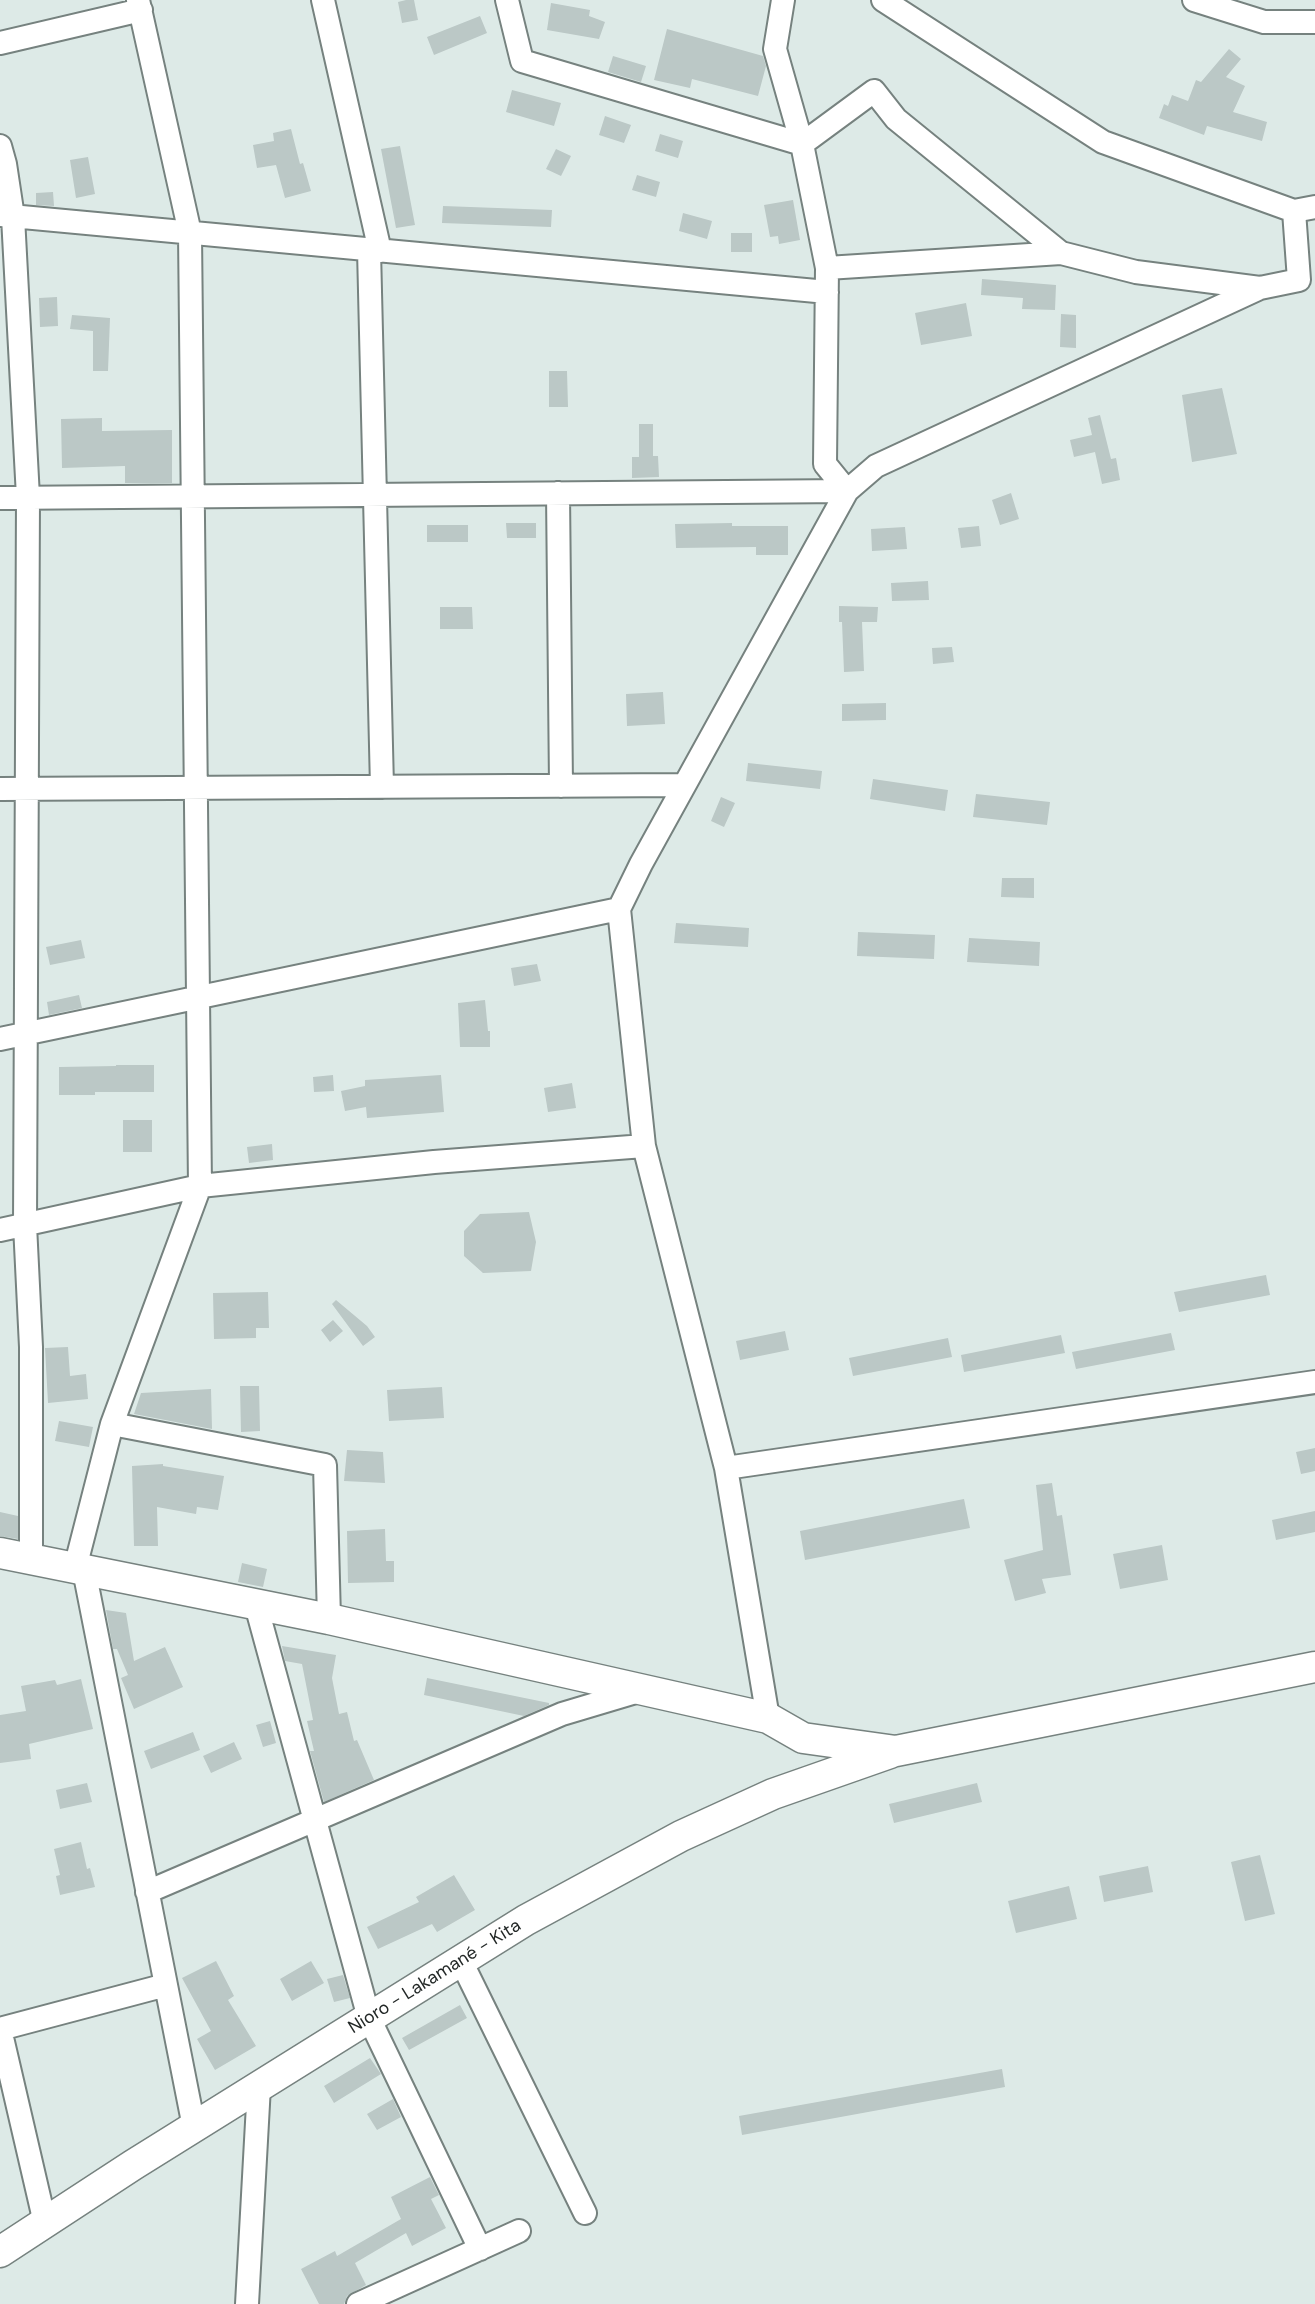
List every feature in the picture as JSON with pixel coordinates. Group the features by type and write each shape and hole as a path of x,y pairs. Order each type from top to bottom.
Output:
{"main road":[{"path":"0,1553 329,1619 639,1691 768,1718 803,1738 896,1751 1315,1667"},
{"name":"Nioro - Lakamané - Kita","path":"0,2252 194,2127 526,1920 681,1836 773,1794 896,1751"}],"street":[{"path":"323,0 375,250 375,495 382,787"},
{"path":"507,0 522,61 802,144"},
{"path":"783,0 775,49 802,144 827,268 825,464 847,491"},
{"path":"768,1718 726,1468 644,1146 619,909 684,785 847,491 876,466 1260,288 1299,280 1305,209 1103,142 883,0"},
{"path":"1194,0 1238,8 1264,22 1315,22"},
{"path":"0,43 139,5 190,233 200,1186 112,1424 80,1569 194,2127"},
{"path":"802,144 874,91 896,119 1061,253"},
{"path":"0,146 5,164 6,216 28,497 25,1225 32,1347 31,1559"},
{"path":"6,216 826,292"},
{"path":"827,268 1061,253 1136,272 1260,288"},
{"path":"0,498 847,491"},
{"path":"558,493 561,786"},
{"path":"0,789 684,785"},
{"path":"0,1039 619,909"},
{"path":"0,1230 200,1186 434,1162 644,1146"},
{"path":"726,1468 1315,1383"},
{"path":"112,1424 325,1465 329,1619"},
{"path":"256,1605 369,2018 480,2249"},
{"path":"147,1892 562,1714 639,1691"},
{"path":"460,1961 585,2213"},
{"path":"45,2223 0,2029 166,1985"},
{"path":"246,2304 259,2086"},
{"path":"358,2304 400,2294 480,2249 519,2231"}],"building":[{"path":"414,0 418,20 402,23 398,2"},
{"path":"551,3 590,10 589,16 605,22 599,39 547,30"},
{"path":"480,16 487,33 434,55 427,37"},
{"path":"667,29 763,56 766,66 758,96 692,79 690,88 654,80"},
{"path":"1229,49 1241,59 1226,77 1245,86 1233,112 1267,122 1262,141 1207,126 1204,135 1159,118 1164,104 1168,106 1172,95 1188,101 1196,80 1201,82"},
{"path":"613,56 646,66 641,82 608,72"},
{"path":"512,90 561,103 554,126 506,112"},
{"path":"605,116 631,125 624,143 599,135"},
{"path":"291,129 300,164 303,163 311,191 285,198 276,165 257,168 253,145 274,141 273,133"},
{"path":"660,134 683,141 678,158 655,151"},
{"path":"400,146 415,225 396,228 381,149"},
{"path":"556,149 571,156 561,176 546,169"},
{"path":"88,157 95,194 76,198 70,160"},
{"path":"637,175 660,182 656,197 632,190"},
{"path":"53,192 54,206 36,205 36,193"},
{"path":"793,200 800,240 779,244 778,236 770,237 764,205"},
{"path":"443,206 552,210 551,227 442,223"},
{"path":"683,213 712,221 707,239 679,231"},
{"path":"731,233 752,233 752,252 731,252"},
{"path":"982,279 1056,285 1055,310 1022,309 1023,298 981,295"},
{"path":"57,297 58,326 40,327 39,298"},
{"path":"966,303 972,336 921,345 915,313"},
{"path":"1061,314 1076,315 1076,348 1060,347"},
{"path":"72,315 110,318 108,371 93,371 93,331 70,329"},
{"path":"549,371 567,371 568,407 549,407"},
{"path":"1222,388 1237,454 1192,462 1182,395"},
{"path":"1100,415 1111,459 1116,458 1120,480 1102,484 1095,452 1074,457 1070,440 1092,435 1088,418"},
{"path":"102,418 102,431 172,430 172,483 125,483 125,466 62,468 61,419"},
{"path":"639,424 653,424 653,456 658,456 659,477 632,478 632,457 639,457"},
{"path":"1011,493 1019,519 1000,525 992,500"},
{"path":"506,523 536,523 536,538 507,538"},
{"path":"732,523 732,526 788,526 788,555 756,555 756,547 676,548 675,524"},
{"path":"427,525 468,525 468,542 427,542"},
{"path":"979,526 981,546 961,548 958,528"},
{"path":"905,527 907,549 872,551 871,529"},
{"path":"928,581 929,600 892,601 891,583"},
{"path":"839,606 878,607 877,622 862,622 864,671 844,672"},
{"path":"440,607 472,607 473,629 440,629"},
{"path":"952,647 954,662 933,664 932,648"},
{"path":"663,692 665,724 627,726 626,694"},
{"path":"886,703 886,720 842,721 842,704"},
{"path":"748,763 822,771 820,789 746,781"},
{"path":"873,779 948,790 945,811 870,799"},
{"path":"976,794 1050,802 1047,825 973,817"},
{"path":"721,797 735,803 724,827 711,821"},
{"path":"1002,878 1034,878 1034,898 1001,897"},
{"path":"676,923 749,928 748,947 674,943"},
{"path":"858,932 935,935 934,959 857,956"},
{"path":"969,938 1040,942 1039,966 967,962"},
{"path":"81,940 85,958 50,965 46,947"},
{"path":"537,964 541,981 514,986 511,968"},
{"path":"79,995 82,1008 49,1015 47,1002"},
{"path":"485,1000 490,1047 460,1047 458,1003"},
{"path":"154,1065 154,1092 95,1092 95,1095 59,1095 59,1067"},
{"path":"333,1075 334,1091 314,1092 313,1077"},
{"path":"441,1075 444,1112 367,1118 366,1107 345,1111 341,1091 365,1086 365,1080"},
{"path":"572,1083 576,1108 548,1112 544,1088"},
{"path":"123,1120 152,1120 152,1152 123,1152"},
{"path":"272,1144 273,1160 249,1163 247,1147"},
{"path":"529,1212 536,1242 531,1271 483,1273 464,1256 464,1231 480,1214"},
{"path":"1266,1275 1270,1295 1179,1312 1174,1292"},
{"path":"268,1292 269,1328 256,1328 256,1338 214,1339 213,1293"},
{"path":"336,1300 367,1326 375,1337 363,1346 332,1304"},
{"path":"333,1320 343,1331 330,1342 321,1330"},
{"path":"785,1331 789,1350 740,1360 736,1341"},
{"path":"1171,1333 1175,1350 1076,1369 1072,1352"},
{"path":"1061,1335 1065,1353 964,1372 961,1355"},
{"path":"948,1338 952,1357 853,1376 849,1358"},
{"path":"68,1347 70,1376 86,1374 88,1399 48,1403 45,1348"},
{"path":"240,1386 259,1386 260,1431 241,1432"},
{"path":"442,1387 444,1418 389,1421 387,1390"},
{"path":"211,1389 212,1429 134,1414 141,1393"},
{"path":"59,1421 93,1427 89,1447 55,1441"},
{"path":"1315,1448 1315,1471 1301,1474 1296,1452"},
{"path":"347,1450 383,1452 385,1483 344,1481"},
{"path":"163,1464 163,1466 224,1476 218,1510 197,1507 196,1514 157,1507 158,1546 134,1546 132,1466"},
{"path":"1052,1483 1057,1516 1062,1515 1071,1575 1042,1579 1046,1593 1015,1601 1004,1560 1043,1550 1036,1485"},
{"path":"964,1499 970,1528 805,1560 800,1531"},
{"path":"1315,1511 1315,1532 1276,1540 1272,1520"},
{"path":"0,1512 18,1516 18,1539 0,1536"},
{"path":"385,1529 386,1561 394,1561 394,1582 348,1583 347,1531"},
{"path":"1162,1545 1168,1580 1120,1589 1113,1554"},
{"path":"242,1563 267,1569 263,1587 238,1582"},
{"path":"106,1610 126,1613 134,1661 165,1647 183,1687 134,1709 121,1678 128,1675 117,1649 113,1649"},
{"path":"282,1646 336,1655 332,1678 339,1714 347,1712 354,1741 357,1740 374,1780 324,1802 310,1751 314,1751 307,1721 313,1720 302,1664 285,1661"},
{"path":"427,1678 549,1703 549,1705 524,1716 424,1695"},
{"path":"81,1679 93,1729 29,1744 31,1759 0,1763 0,1715 26,1711 21,1686 55,1680 57,1685"},
{"path":"270,1721 276,1743 263,1747 256,1725"},
{"path":"193,1732 200,1750 151,1769 144,1751"},
{"path":"234,1742 242,1759 211,1773 203,1756"},
{"path":"87,1783 92,1802 60,1809 56,1790"},
{"path":"977,1783 982,1802 894,1823 889,1804"},
{"path":"81,1842 87,1869 90,1868 95,1887 60,1895 56,1876 60,1875 54,1849"},
{"path":"1260,1855 1275,1914 1245,1921 1231,1862"},
{"path":"1148,1866 1153,1892 1104,1902 1099,1876"},
{"path":"454,1875 475,1910 437,1932 432,1924 378,1949 367,1927 419,1902 416,1897"},
{"path":"1069,1886 1077,1919 1016,1933 1008,1901"},
{"path":"216,1961 234,1996 228,2000 256,2046 215,2070 197,2039 211,2031 182,1978"},
{"path":"311,1961 324,1983 292,2001 280,1979"},
{"path":"343,1975 350,1998 334,2002 327,1979"},
{"path":"460,2005 467,2018 409,2050 402,2038"},
{"path":"370,2058 381,2074 334,2103 324,2086"},
{"path":"1002,2069 1005,2087 742,2135 739,2116"},
{"path":"393,2099 401,2117 377,2130 367,2114"},
{"path":"430,2177 439,2195 431,2199 446,2228 412,2246 406,2233 355,2263 366,2285 347,2296 344,2304 319,2304 301,2269 335,2251 337,2256 401,2219 391,2197"}]}
